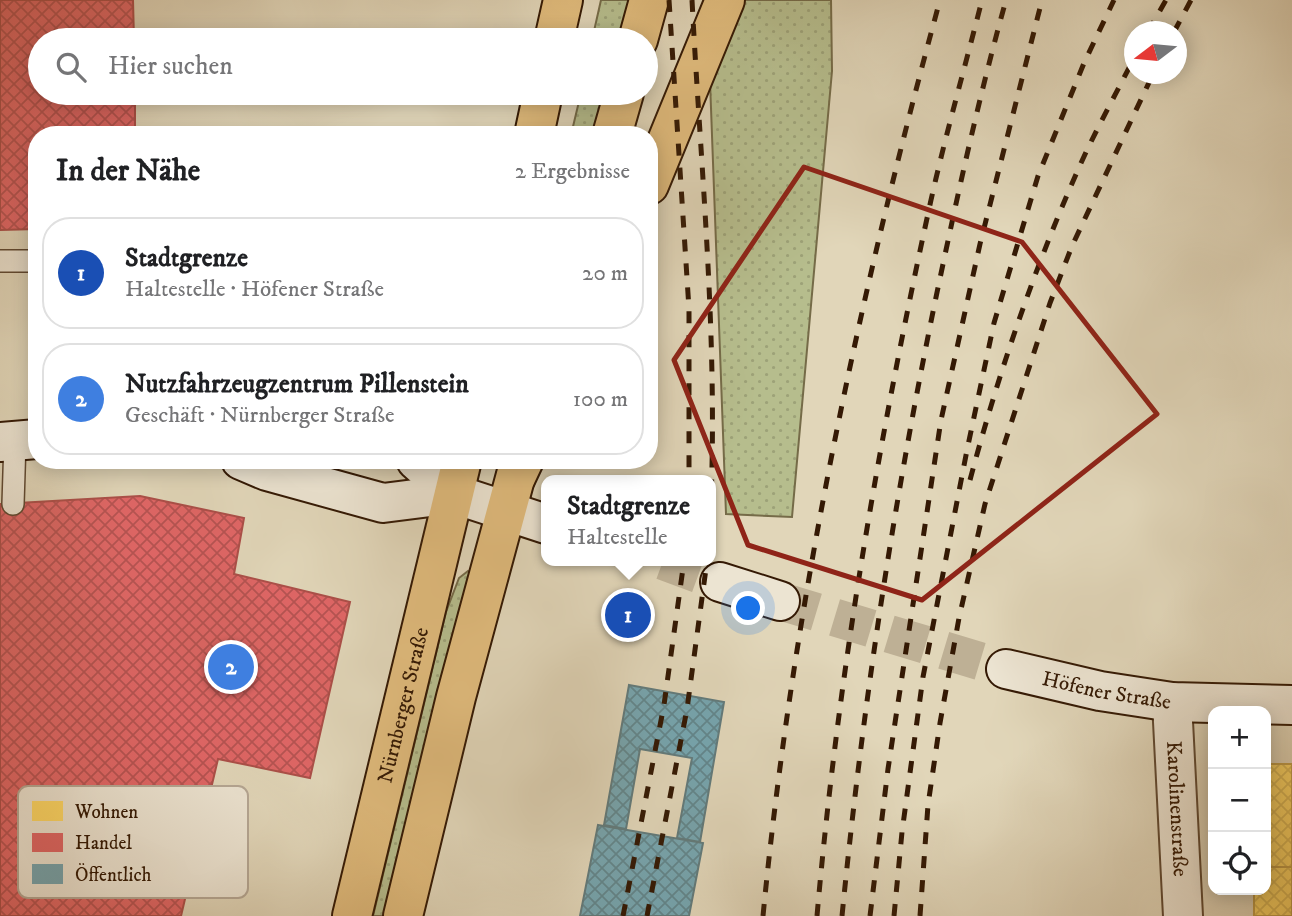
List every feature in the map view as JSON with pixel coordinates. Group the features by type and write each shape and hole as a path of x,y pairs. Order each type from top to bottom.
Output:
{"main road":[{"path":"557,28 563,0"},
{"path":"641,28 649,0"},
{"path":"658,163 725,0"},
{"path":"536,126 540,105"},
{"path":"615,126 621,105"},
{"path":"262,469 383,503 458,477 517,477"},
{"path":"438,469 458,477"},
{"name":"Nürnberger Straße","path":"352,916 458,477"},
{"path":"517,477 541,516"},
{"path":"403,916 456,697 517,477"},
{"path":"720,582 780,601"},
{"name":"Höfener Straße","path":"1006,669 1100,691 1172,702 1292,705"},
{"name":"Karolinenstraße","path":"1172,702 1183,916"}],"lane":[{"path":"0,261 28,261"},
{"path":"13,503 17,440"}],"highlighted area":[{"path":"804,167 1022,242 1157,414 922,600 748,545 674,360"}],"green space":[{"path":"601,0 631,0 623,28 595,28"},
{"path":"707,0 831,0 832,71 792,517 726,514"},
{"path":"578,105 602,105 596,126 573,126"},
{"path":"468,571 472,574 386,916 373,916 446,612 459,578"}],"building: Wohnen":[{"path":"1271,764 1292,764 1292,867 1271,867"},
{"path":"1271,867 1292,867 1292,916 1254,916 1254,895 1271,895"}],"building: Handel":[{"path":"0,0 133,0 134,28 28,28 28,105 135,105 135,126 28,126 28,229 0,230"},
{"path":"140,496 244,518 234,574 350,602 310,778 218,759 212,786 18,786 18,898 185,898 181,916 0,916 0,504"}],"building: Öffentlich":[{"path":"629,685 724,702 700,842 677,838 692,758 640,749 626,829 604,825"},
{"path":"598,825 703,843 689,916 580,916"}],"tunnel":[{"path":"677,566 720,582"},
{"path":"780,601 1006,669"}],"railway":[{"path":"669,0 689,309 689,475"},
{"path":"692,0 711,326 711,475"},
{"path":"763,916 792,684 832,454 882,226 940,0"},
{"path":"817,916 836,736 862,556 894,378 931,200 982,0"},
{"path":"842,916 870,677 908,440 962,176 1006,0"},
{"path":"870,916 888,769 941,420 980,244 1042,0"},
{"path":"894,916 902,832 923,677 994,323 1038,176 1084,63 1114,0"},
{"path":"1154,21 1166,0"},
{"path":"1180,21 1191,0"},
{"path":"970,480 992,402 1031,286 1084,157 1124,78"},
{"path":"920,916 928,805 940,723 959,618 985,504 1050,303 1072,246 1148,84"},
{"path":"623,916 664,705 683,566"},
{"path":"647,916 687,709 706,566"}],"place":[{"name":"Stadtgrenze","path":"628,615"},
{"name":"Nutzfahrzeugzentrum Pillenstein","path":"231,667"}]}
